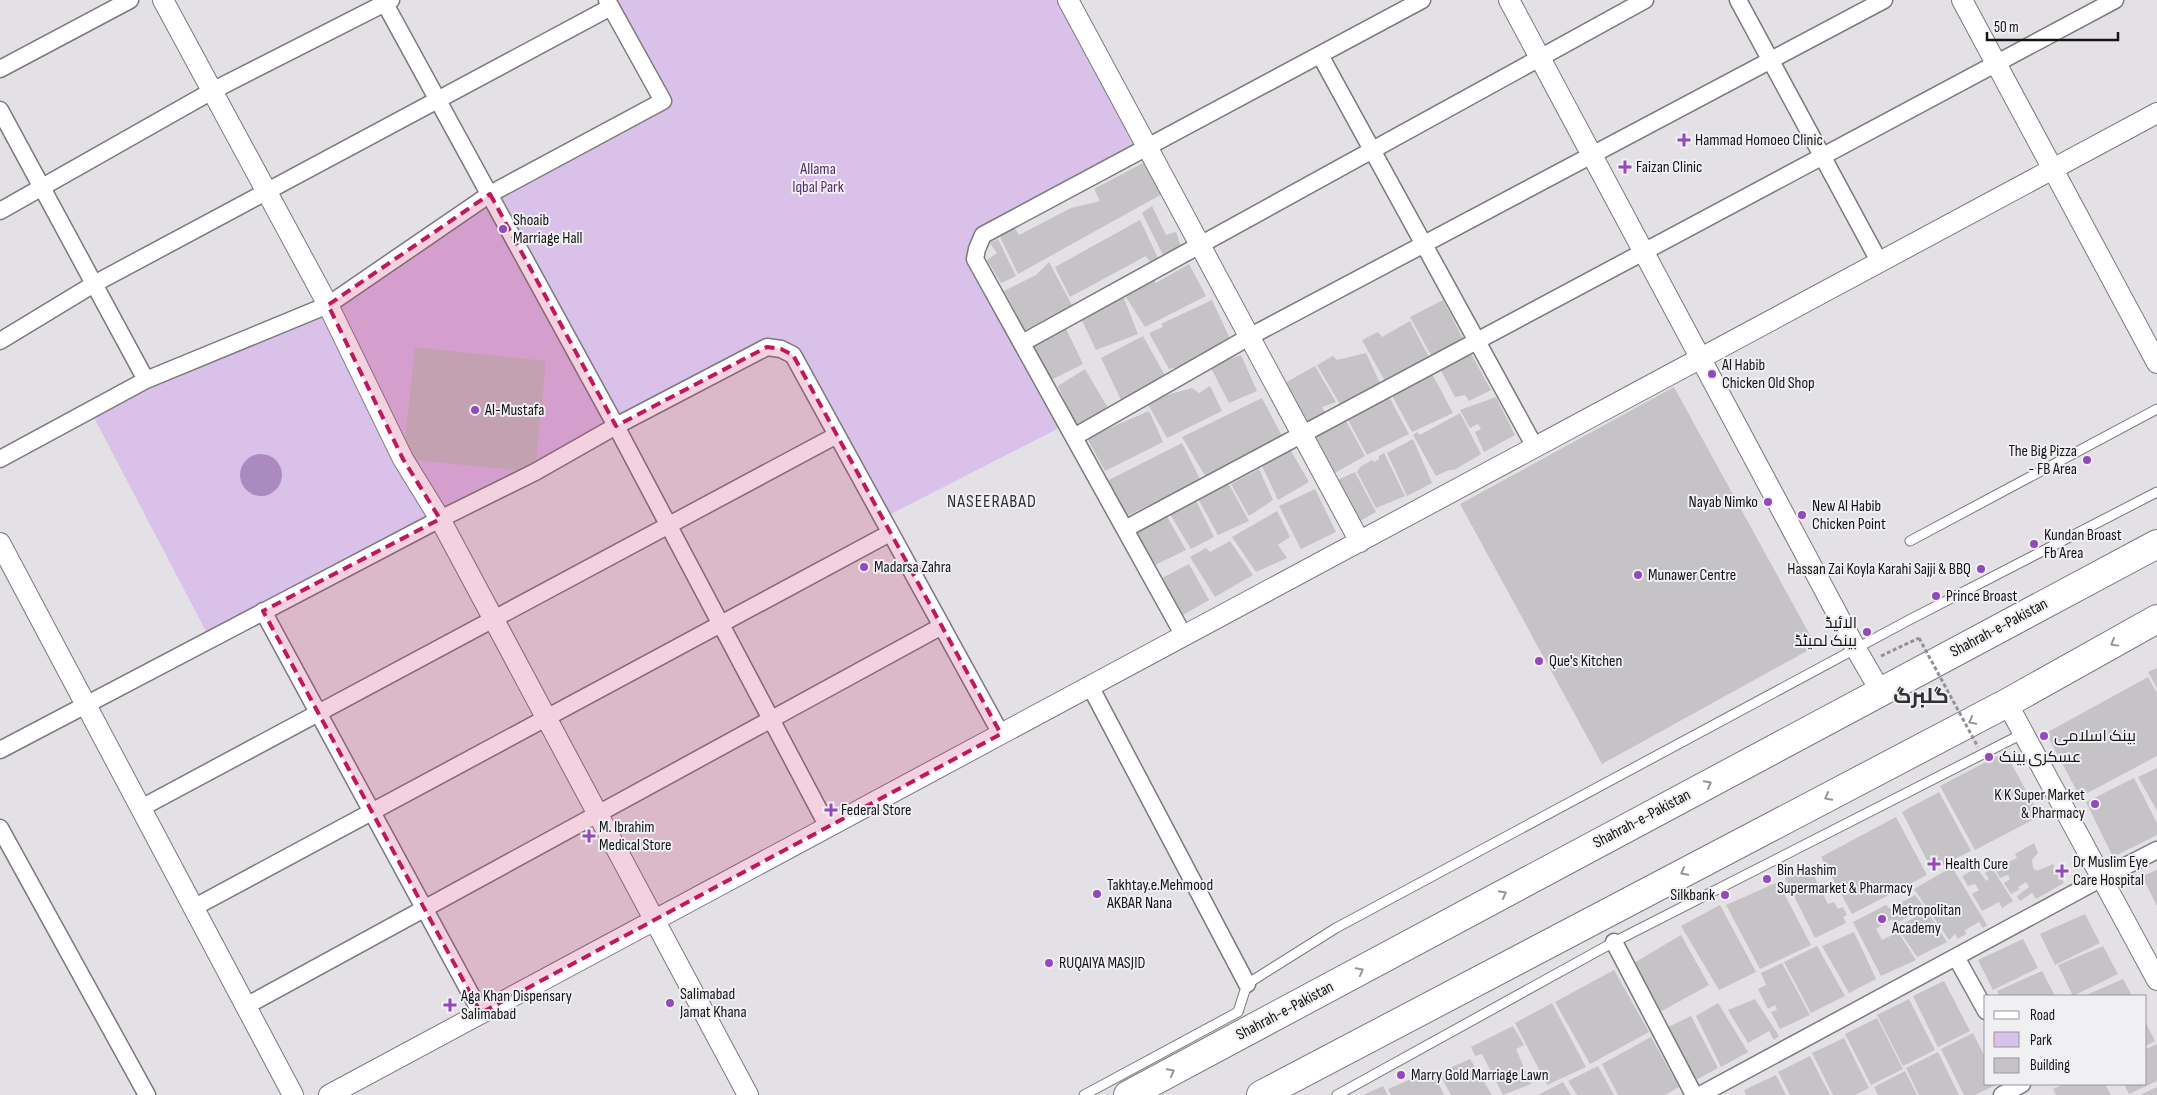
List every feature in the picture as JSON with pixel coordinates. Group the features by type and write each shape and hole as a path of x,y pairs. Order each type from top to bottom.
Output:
{"highway":[{"name":"Shahrah-e-Pakistan","path":"1128,1095 2157,544"},
{"path":"1261,1095 2007,703 2157,619"}],"street":[{"path":"0,69 130,0"},
{"path":"163,0 328,305 404,459 440,519 748,1095"},
{"path":"1068,0 1360,542"},
{"path":"1184,636 975,259 977,249 983,235 1422,0"},
{"path":"1509,0 1880,692"},
{"path":"1022,344 1645,0"},
{"path":"1738,0 1880,263"},
{"path":"1074,437 1249,336 1884,0"},
{"path":"1962,0 2157,363"},
{"path":"1125,529 2115,0"},
{"path":"0,211 212,91 386,1 437,99 669,525 828,827"},
{"path":"0,340 94,284 609,4 663,101 490,194 328,305 146,380 0,459"},
{"path":"1320,55 1535,448"},
{"path":"0,110 146,380"},
{"path":"329,1095 2157,114"},
{"path":"0,750 440,519 535,472 616,426 767,347 781,349 794,355 1001,734"},
{"path":"141,808 837,435"},
{"path":"193,908 890,532"},
{"path":"0,543 293,1095"},
{"path":"263,611 481,1013"},
{"path":"246,1006 942,626"},
{"path":"1090,686 1247,984"},
{"path":"2007,703 2157,980"},
{"path":"0,828 147,1095"},
{"path":"1700,1095 1956,956 2157,850"},
{"path":"1614,942 1694,1095"},
{"path":"1956,956 1984,1007"},
{"path":"2002,1095 2022,1085"}],"lane":[{"path":"1910,541 2157,409"},
{"path":"1084,1095 1238,1012 1247,984 1336,928 1856,649 2157,492"},
{"path":"1337,1095 1614,942 2024,732"}],"path":[{"path":"1877,658 1919,638 1978,747"}],"highlighted area":[{"path":"490,194 616,426 767,347 781,349 793,355 1001,734 481,1013 263,611 440,519 403,459 328,305"}],"green space":[{"name":"Allama Iqbal Park","path":"607,0 1068,0 1148,148 984,235 977,249 1067,424 883,518 781,349 210,639 90,410 328,305 490,194 663,101"}],"shaded area":[{"path":"265,454 273,457 279,463 282,475 279,487 273,493 257,496 249,493 243,487 240,471 243,463 249,457"}],"building":[{"path":"1145,162 1162,194 1018,274 998,233 1013,225 1019,235 1071,208 1100,201 1094,189"},
{"path":"1152,206 1166,235 1176,232 1181,247 1163,255 1142,213"},
{"path":"1140,220 1158,258 1150,262 1146,256 1070,297 1055,267"},
{"path":"998,239 1016,276 1001,283 987,260 997,253 990,243"},
{"path":"1049,262 1072,305 1025,330 1004,291 1036,275"},
{"path":"1189,264 1206,296 1145,327 1120,288 1150,276 1156,283"},
{"path":"1120,288 1138,334 1096,350 1076,308"},
{"path":"1212,300 1232,343 1184,366 1169,369 1149,333 1163,327 1161,324"},
{"path":"1443,300 1465,343 1432,357 1410,317"},
{"path":"1410,321 1430,359 1385,381 1362,340 1378,332 1382,337"},
{"path":"1065,327 1083,364 1051,380 1031,339"},
{"path":"1143,336 1167,379 1121,400 1101,358"},
{"name":"Al-Mustafa","path":"415,347 546,361 535,472 403,459"},
{"path":"1469,350 1491,390 1469,401 1465,395 1455,397 1438,365"},
{"path":"1366,353 1381,385 1341,406 1317,365 1333,356 1337,360"},
{"path":"1241,355 1257,391 1229,403 1210,366"},
{"path":"1315,366 1336,402 1322,407 1327,416 1308,424 1285,383"},
{"path":"1085,369 1108,408 1076,425 1058,386"},
{"path":"1431,372 1453,413 1412,432 1389,390"},
{"path":"1210,386 1222,411 1167,438 1146,401 1192,388 1199,393"},
{"name":"Munawer Centre","path":"1674,387 1816,646 1602,764 1460,504"},
{"path":"1388,395 1409,434 1367,455 1347,418"},
{"path":"1496,397 1515,435 1484,452 1475,432 1481,429 1478,424 1470,428 1460,410"},
{"path":"1262,398 1282,436 1207,479 1182,437"},
{"path":"1149,411 1163,442 1105,471 1087,438"},
{"path":"1460,413 1481,454 1454,470 1449,470 1436,476 1413,435 1417,432 1420,435"},
{"path":"1344,417 1365,456 1333,474 1312,435"},
{"path":"1413,439 1432,483 1407,496 1387,453"},
{"path":"1182,443 1201,481 1126,516 1107,481"},
{"path":"1291,451 1309,482 1278,500 1262,466"},
{"path":"1384,453 1405,496 1376,508 1357,472 1360,467 1372,460 1374,462"},
{"path":"1259,469 1273,500 1249,516 1231,484"},
{"path":"1355,472 1376,512 1360,521 1338,480"},
{"path":"1226,479 1249,521 1218,535 1196,495"},
{"path":"1315,489 1336,532 1301,549 1279,506"},
{"path":"1195,499 1214,537 1191,549 1165,506"},
{"path":"1277,511 1290,537 1278,545 1287,558 1256,572 1232,537"},
{"path":"1165,513 1186,550 1153,566 1132,530"},
{"path":"1230,541 1253,575 1215,597 1190,557 1206,548 1210,552"},
{"path":"1189,564 1209,600 1183,615 1162,578"},
{"path":"2157,668 2157,688 2148,672"},
{"path":"2148,677 2157,693 2157,756 2080,797 2046,733"},
{"path":"2005,752 2040,816 1975,850 1940,786"},
{"path":"2157,768 2157,811 2138,777"},
{"path":"2134,778 2157,823 2157,835 2113,857 2086,802"},
{"path":"1939,792 1971,851 1932,870 1902,812"},
{"path":"1896,817 1927,875 1852,914 1821,857"},
{"path":"2034,843 2038,853 2032,860 2033,868 2037,871 2053,864 2064,883 2036,899 2032,893 2020,901 2017,896 2029,887 2026,882 2018,887 2020,889 2011,894 2004,883 2010,879 2008,875 2000,878 1996,871 2003,867 2000,862 2003,859 2006,863 2017,858 2015,854"},
{"path":"1809,866 1828,904 1834,902 1838,909 1843,907 1847,915 1843,917 1846,923 1815,938 1785,878"},
{"path":"1952,867 1987,925 1983,928 1979,922 1965,930 1966,934 1958,939 1955,934 1949,940 1914,889"},
{"path":"1977,868 1986,881 1989,879 1985,873 1992,868 2013,901 2002,908 1999,902 1982,911 1972,894 1979,890 1975,884 1968,886 1962,876"},
{"path":"2157,870 2157,906 2142,876"},
{"path":"1778,882 1811,945 1760,969 1726,905"},
{"path":"1915,895 1925,908 1894,924 1892,919 1876,929 1882,940 1898,932 1916,960 1881,976 1853,922 1886,905 1890,909"},
{"path":"1720,905 1756,972 1719,990 1681,926"},
{"path":"1927,911 1947,942 1917,957 1897,927"},
{"path":"2085,914 2100,943 2055,965 2040,934"},
{"path":"1854,932 1876,979 1849,993 1822,946"},
{"path":"1681,935 1709,985 1660,1012 1634,963"},
{"path":"2023,939 2038,968 1993,990 1978,960"},
{"path":"1817,946 1845,996 1811,1013 1784,962"},
{"path":"2103,946 2118,974 2073,995 2058,965"},
{"path":"1782,963 1810,1015 1780,1029 1771,1012 1777,1010 1775,1005 1768,1009 1758,989 1766,985 1761,973"},
{"path":"1614,970 1649,1032 1590,1064 1555,1002"},
{"path":"2042,971 2054,995 1999,995 1997,991"},
{"path":"2123,979 2131,995 2086,995"},
{"path":"1944,981 1970,1031 1938,1047 1913,996"},
{"path":"1755,999 1779,1036 1774,1040 1769,1031 1748,1043 1728,1010"},
{"path":"1909,999 1935,1050 1903,1066 1877,1015"},
{"path":"1552,1003 1586,1067 1547,1085 1515,1023"},
{"path":"1718,1003 1748,1052 1721,1067 1696,1016"},
{"path":"1691,1016 1718,1068 1692,1082 1668,1027"},
{"path":"1877,1018 1903,1069 1871,1085 1845,1034"},
{"path":"2147,1025 2155,1041 2147,1045"},
{"path":"1513,1026 1524,1045 1516,1049 1531,1084 1503,1095 1482,1054 1475,1056 1471,1047"},
{"path":"1973,1033 1984,1055 1984,1085 1996,1085 1975,1095 1964,1095 1941,1049"},
{"path":"1651,1037 1679,1087 1665,1095 1618,1095 1602,1064"},
{"path":"1844,1038 1869,1088 1855,1095 1833,1095 1812,1053"},
{"path":"2157,1044 2157,1081 2129,1094 2124,1085 2147,1085 2147,1049"},
{"path":"1938,1052 1959,1095 1919,1095 1906,1068"},
{"path":"1810,1056 1830,1095 1790,1095 1778,1072"},
{"path":"1470,1059 1492,1095 1451,1095 1439,1073"},
{"path":"1598,1066 1614,1095 1577,1095 1568,1081"},
{"path":"1432,1070 1444,1095 1391,1095 1388,1089"},
{"path":"1905,1071 1917,1095 1878,1095 1874,1087"},
{"path":"1776,1075 1786,1095 1746,1095 1744,1090"},
{"path":"1563,1082 1571,1095 1538,1095"},
{"path":"2062,1085 2106,1085 2111,1095 2056,1095 2053,1089"},
{"path":"1383,1086 1388,1095 1363,1095"},
{"path":"2157,1087 2157,1095 2140,1095"}],"place":[{"name":"Hammad Homoeo Clinic","path":"1684,140"},
{"name":"Faizan Clinic","path":"1625,167"},
{"name":"Shoaib Marriage Hall","path":"503,229"},
{"name":"Al Habib Chicken Old Shop","path":"1712,374"},
{"name":"Al-Mustafa","path":"475,410"},
{"name":"The Big Pizza - FB Area","path":"2087,460"},
{"name":"Nayab Nimko","path":"1768,502"},
{"name":"New Al Habib Chicken Point","path":"1802,515"},
{"name":"Kundan Broast Fb Area","path":"2034,544"},
{"name":"Madarsa Zahra","path":"864,567"},
{"name":"Hassan Zai Koyla Karahi Sajji & BBQ","path":"1981,569"},
{"name":"Munawer Centre","path":"1638,575"},
{"name":"Prince Broast","path":"1936,596"},
{"name":"الائیڈ بینک لمیٹڈ","path":"1867,632"},
{"name":"Que's Kitchen","path":"1539,661"},
{"name":"بینک اسلامی","path":"2044,736"},
{"name":"عسکری بینک","path":"1989,757"},
{"name":"K K Super Market & Pharmacy","path":"2095,804"},
{"name":"Federal Store","path":"831,810"},
{"name":"M. Ibrahim Medical Store","path":"589,836"},
{"name":"Health Cure","path":"1934,864"},
{"name":"Dr Muslim Eye Care Hospital","path":"2062,871"},
{"name":"Bin Hashim Supermarket & Pharmacy","path":"1767,879"},
{"name":"Takhtay.e.Mehmood AKBAR Nana","path":"1097,894"},
{"name":"Silkbank","path":"1725,895"},
{"name":"Metropolitan Academy","path":"1882,919"},
{"name":"RUQAIYA MASJID","path":"1049,963"},
{"name":"Salimabad Jamat Khana","path":"670,1003"},
{"name":"Aga Khan Dispensary Salimabad","path":"450,1005"},
{"name":"Marry Gold Marriage Lawn","path":"1401,1075"}],"district":[{"name":"NASEERABAD","path":"992,501"},
{"name":"گلبرگ","path":"1921,696"}]}
